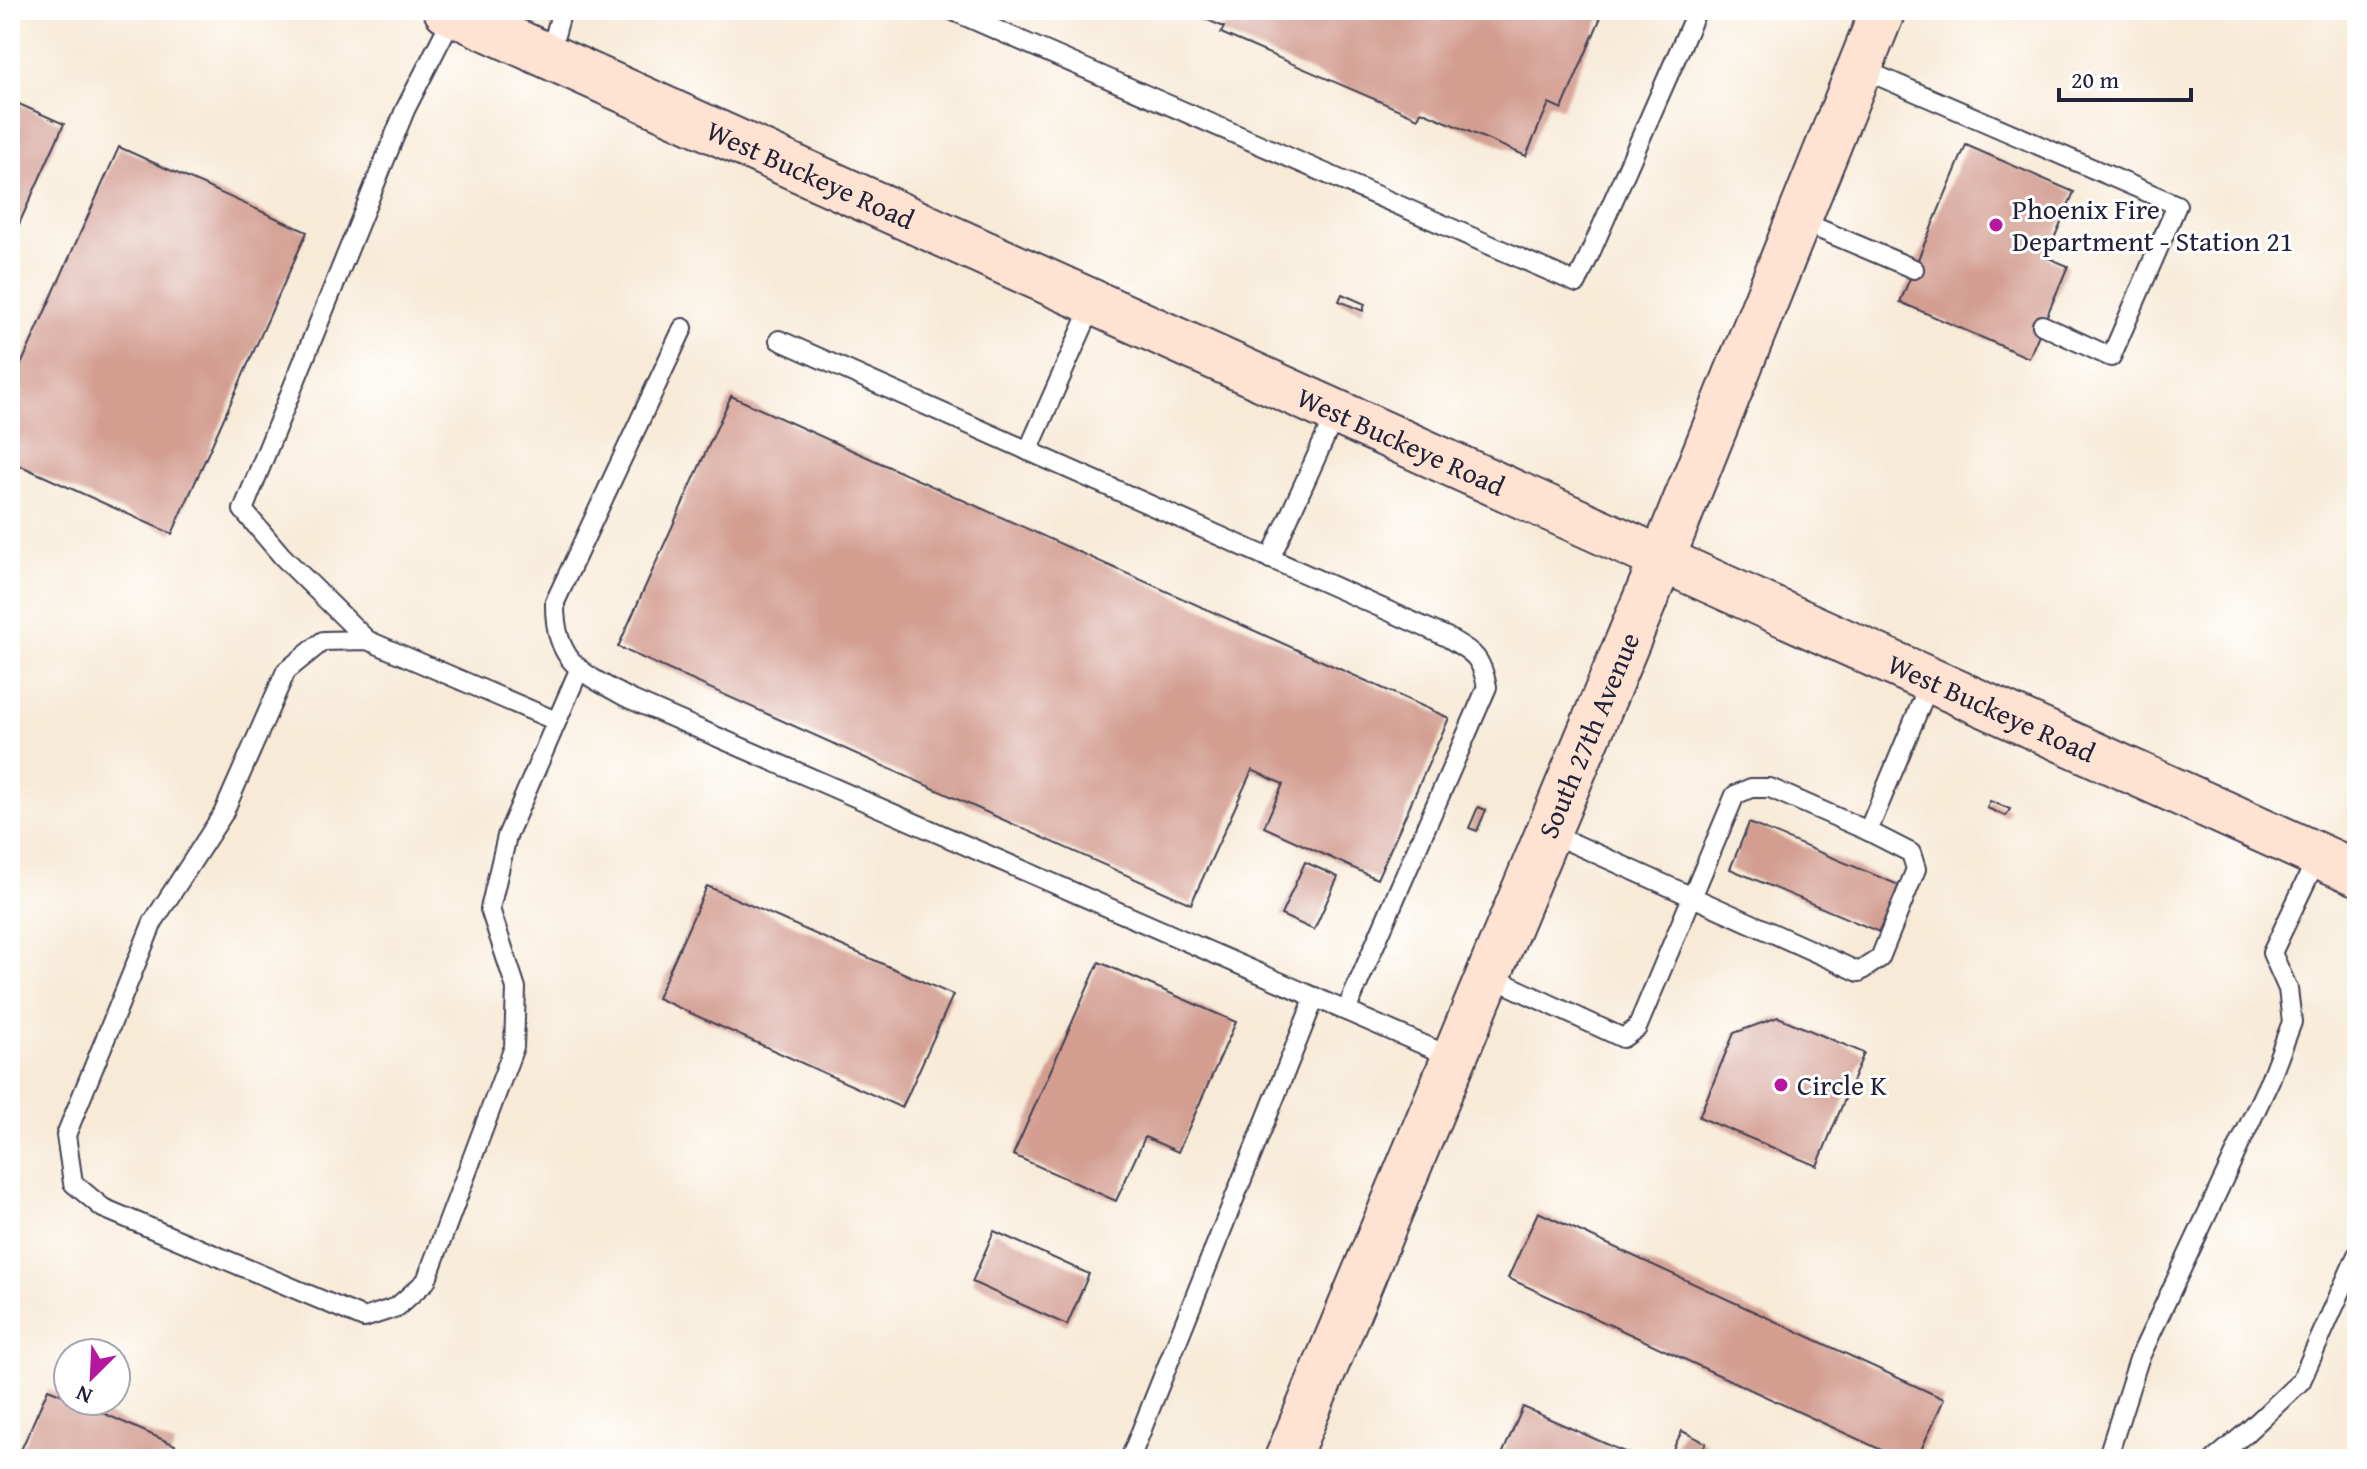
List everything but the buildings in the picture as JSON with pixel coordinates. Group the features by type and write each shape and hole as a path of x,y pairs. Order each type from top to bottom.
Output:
{"main road":[{"name":"South 27th Avenue","path":"1287,1459 1662,559 1883,10"},
{"name":"West Buckeye Road","path":"450,12 2357,873"}],"lane":[{"path":"549,57 562,10"},
{"path":"951,10 1577,283 1697,10"},
{"path":"450,12 405,110 243,510 282,556 367,640 556,721"},
{"path":"1860,68 2177,205 2111,357 2042,325"},
{"path":"1798,220 1914,269"},
{"path":"1028,451 1093,304"},
{"path":"683,328 555,602 555,626 563,650 579,670 630,699 1454,1058"},
{"path":"779,340 1447,637 1472,653 1483,667 1487,687 1346,1011"},
{"path":"1270,559 1336,413"},
{"path":"367,640 323,641 286,671 223,814 153,922 66,1135 73,1183 103,1208 364,1318 397,1307 426,1281 514,1047 516,988 490,909 507,836 579,670"},
{"path":"1868,831 1931,680"},
{"path":"1489,976 1623,1038 1637,1028 1691,896 1735,795 1751,788 1770,788 1868,831 1911,853 1916,869 1880,958 1859,972 1691,896 1548,832"},
{"path":"2107,1459 2139,1359 2270,1080 2292,1022 2288,989 2272,953 2318,856"},
{"path":"1130,1459 1315,997"},
{"path":"2215,1459 2301,1381 2357,1255"}],"place":[{"name":"Phoenix Fire Department - Station 21","path":"1996,225"},
{"name":"Circle K","path":"1781,1085"}]}
